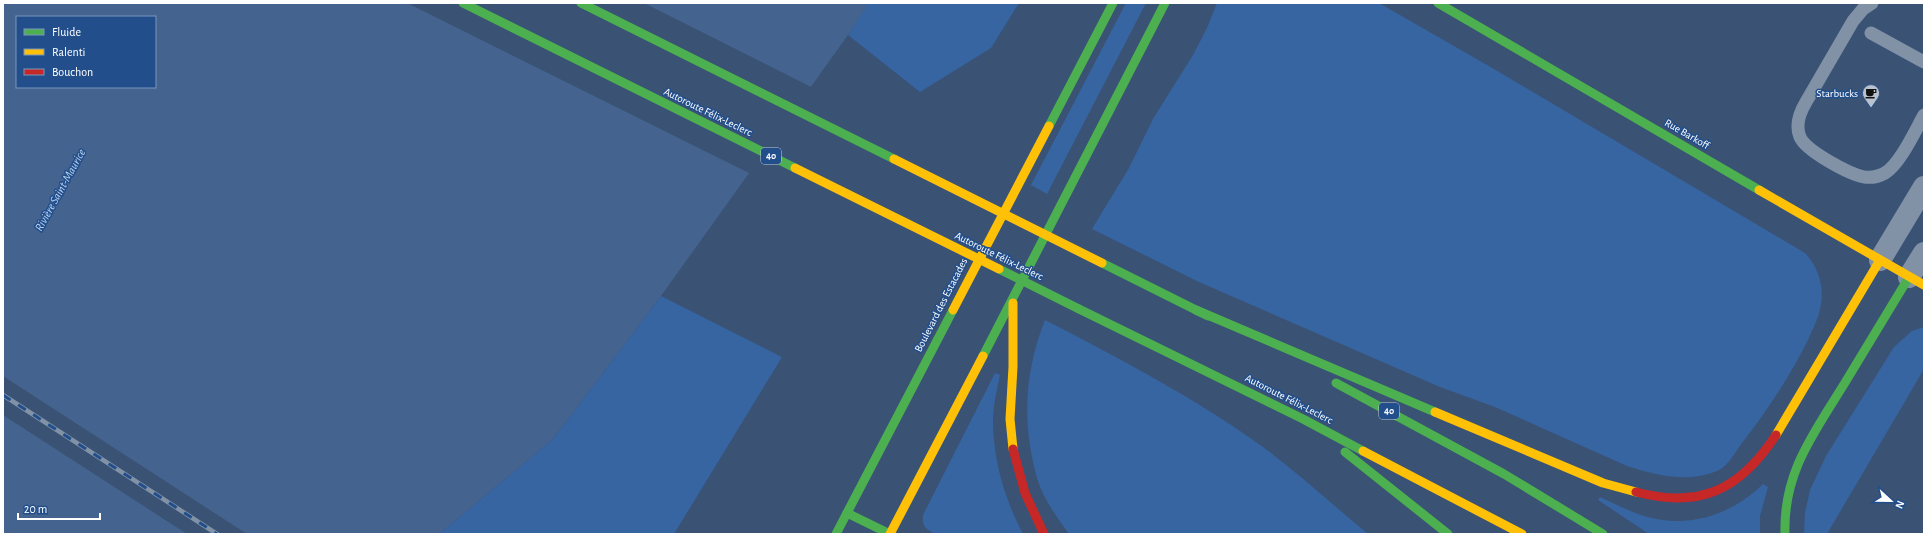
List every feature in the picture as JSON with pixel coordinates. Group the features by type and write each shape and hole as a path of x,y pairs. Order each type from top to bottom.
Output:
{"main road":[{"name":"Autoroute Félix-Leclerc","path":"463,3 1303,419 1522,534"},
{"path":"581,3 1102,262 1306,368"},
{"name":"Boulevard des Estacades","path":"836,534 1113,3"},
{"path":"847,513 890,534 1013,300 1166,3"},
{"name":"Rue Barkoff","path":"1438,3 1917,281"},
{"path":"1196,310 1603,483 1657,497 1688,498 1707,495 1724,488 1748,471 1759,458 1798,398 1880,260"},
{"path":"1785,534 1785,503 1800,456 1917,281"},
{"path":"1013,300 1013,377 1010,417 1012,446 1024,490 1044,534"},
{"name":"40","path":"1326,378 1511,478 1603,534"},
{"path":"1303,419 1448,534"}],"street":[{"path":"1880,260 1924,188"},
{"path":"1917,281 1924,253"}],"lane":[{"path":"1872,3 1863,9 1854,21 1806,102 1799,116 1798,127 1800,137 1812,150 1841,167 1860,176 1873,177 1883,174 1892,167 1924,115"},
{"path":"1871,33 1924,62"}],"shaded area":[{"path":"868,3 1019,3 991,48 920,92 848,35"},
{"path":"1126,3 1146,3 1047,194 1031,185"},
{"path":"1217,3 1379,3 1494,69 1805,253 1814,265 1820,279 1822,294 1818,317 1808,340 1786,380 1729,462 1719,470 1696,477 1673,477 1627,466 1495,407 1440,387 1199,282 1092,229 1129,168 1153,119 1193,55 1207,28"},
{"path":"661,296 782,357 674,534 439,534 553,439"},
{"path":"1045,320 1156,379 1237,429 1290,468 1368,534 1069,534 1051,508 1040,486 1032,458 1029,438 1027,418 1029,379 1038,340"},
{"path":"1924,327 1924,369 1827,534 1804,534 1805,513 1810,490 1826,456 1894,347 1912,331"},
{"path":"995,373 1000,375 993,415 995,450 1001,479 1006,494 1023,534 935,534 925,527 923,515"},
{"path":"1763,484 1768,487 1760,516 1760,534 1649,534 1598,500 1600,497 1650,518 1686,521 1701,519 1728,509 1741,502"}],"water":[{"name":"Rivière Saint-Maurice","path":"3,3 869,3 848,35 661,296 553,439 439,534 3,534"}],"pier":[{"path":"407,3 644,3 813,88 751,174"},
{"path":"3,376 247,534 187,534 3,415"}],"railway":[{"path":"3,395 217,534"}],"traffic: fast":[{"path":"463,3 795,168"},
{"path":"581,3 894,159"},
{"path":"1049,126 1113,3"},
{"path":"983,356 1165,3"},
{"path":"1438,3 1759,190"},
{"path":"1102,263 1208,316"},
{"path":"999,269 1079,309"},
{"path":"1785,534 1789,491 1795,471 1803,453 1909,277"},
{"path":"1079,309 1303,419 1363,451"},
{"path":"836,534 953,310"},
{"path":"1196,310 1435,412"},
{"path":"1336,383 1504,474 1603,534"},
{"path":"1345,452 1448,534"},
{"path":"847,513 890,534"}],"traffic: slow":[{"path":"953,310 1049,126"},
{"path":"894,159 1102,263"},
{"path":"795,168 999,269"},
{"path":"1759,190 1924,285"},
{"path":"1776,435 1880,260"},
{"path":"1013,303 1013,367 1010,419 1013,449"},
{"path":"890,534 983,356"},
{"path":"1435,412 1603,483 1636,492"},
{"path":"1363,451 1522,534"}],"traffic: jam":[{"path":"1636,492 1659,497 1680,498 1699,496 1716,490 1733,482 1748,470 1776,435"},
{"path":"1013,449 1025,493 1044,534"}],"place":[{"name":"Starbucks","path":"1871,108"}]}
